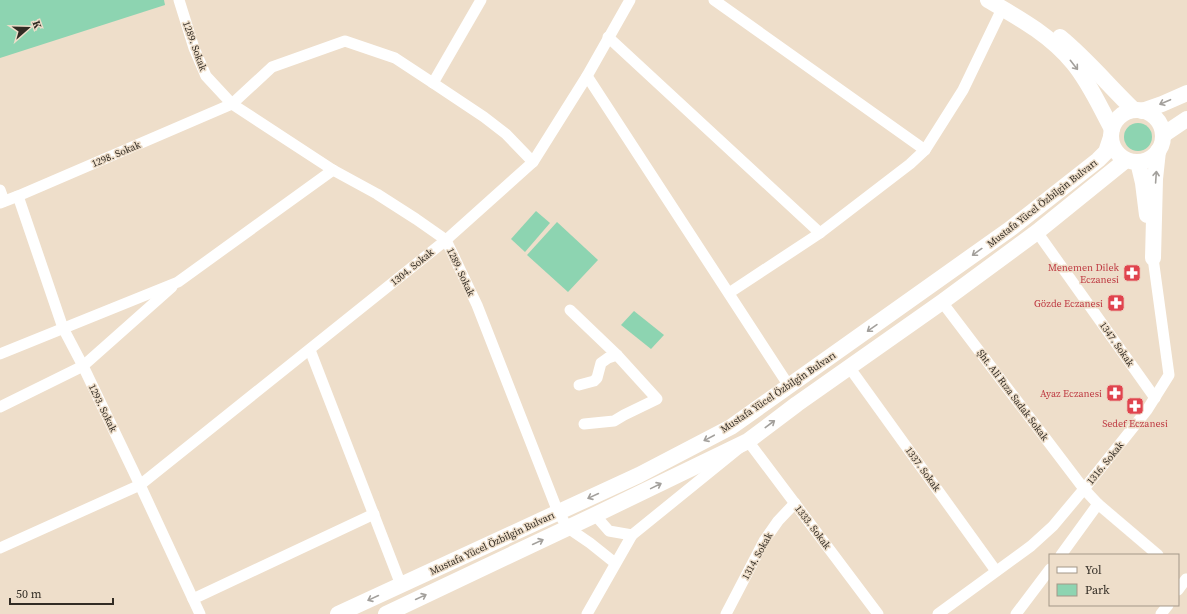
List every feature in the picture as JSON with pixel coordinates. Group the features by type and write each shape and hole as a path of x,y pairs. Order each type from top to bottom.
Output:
{"street":[{"name":"1289. Sokak","path":"179,0 194,48 206,76 232,104 333,170 384,198 446,240 477,305 558,512 568,528 590,542 615,563"},
{"path":"433,82 481,0"},
{"name":"1304. Sokak","path":"0,548 140,485 446,240 533,162 587,76 630,0"},
{"path":"714,0 925,150"},
{"path":"988,0 1005,4 1043,23 1079,53 1110,87 1138,110 1150,114 1157,119 1163,135 1162,144 1158,151 1149,159 1132,161 1120,156 1115,150 1111,133 1085,81 1073,63 1045,36 1005,4"},
{"path":"729,293 820,233 910,164 925,150 963,90 1005,4"},
{"path":"608,37 820,233"},
{"name":"1298. Sokak","path":"2,202 232,104 272,67 345,41 395,58 433,82 506,134 533,162"},
{"path":"587,76 789,386"},
{"path":"1111,133 1120,116 1127,112 1162,104 1187,93"},
{"path":"1163,135 1187,119"},
{"name":"Mustafa Yücel Özbilgin Bulvarı","path":"338,614 639,475 731,427 1010,229 1098,160 1106,152 1111,133"},
{"path":"1153,258 1155,179 1158,151"},
{"path":"1132,161 1143,184 1153,258"},
{"name":"Mustafa Yücel Özbilgin Bulvarı","path":"386,614 595,516 748,441 849,367 942,302 1132,161"},
{"path":"0,407 83,366 178,282 333,170"},
{"path":"0,190 2,202"},
{"name":"1293. Sokak","path":"18,196 63,328 83,366 200,614"},
{"name":"1347. Sokak","path":"1036,232 1155,398"},
{"name":"1316. Sokak","path":"938,614 1031,546 1052,526 1084,489 1147,410 1169,375 1153,258"},
{"path":"0,354 178,282"},
{"name":"Şht. Ali Rıza Sadak Sokak","path":"942,302 1084,489 1098,504 1157,554"},
{"path":"570,310 617,355 657,399 614,421 584,424"},
{"path":"310,350 401,585"},
{"path":"578,385 594,381 597,378 601,363 608,358 617,355"},
{"name":"1337. Sokak","path":"849,367 996,571"},
{"path":"587,614 632,535 748,441"},
{"name":"1333. Sokak","path":"748,441 878,614"},
{"name":"1314. Sokak","path":"726,614 764,541 778,521 795,503"},
{"path":"1062,554 1098,504"},
{"path":"193,599 374,514"},
{"path":"595,516 609,531 632,535"},
{"path":"1016,614 1049,570"},
{"path":"1179,588 1184,577"},
{"path":"1161,614 1167,606"}],"green space":[{"path":"0,0 164,0 165,5 0,58"},
{"path":"1138,123 1148,127 1152,137 1148,147 1138,151 1128,147 1124,137 1128,127"},
{"path":"536,211 550,223 525,252 511,239"},
{"path":"557,222 598,260 568,292 527,255"},
{"path":"634,311 664,335 651,349 621,325"}],"place":[{"name":"Menemen Dilek Eczanesi","path":"1132,273"},
{"name":"Gözde Eczanesi","path":"1116,303"},
{"name":"Ayaz Eczanesi","path":"1115,393"},
{"name":"Sedef Eczanesi","path":"1135,406"}]}
